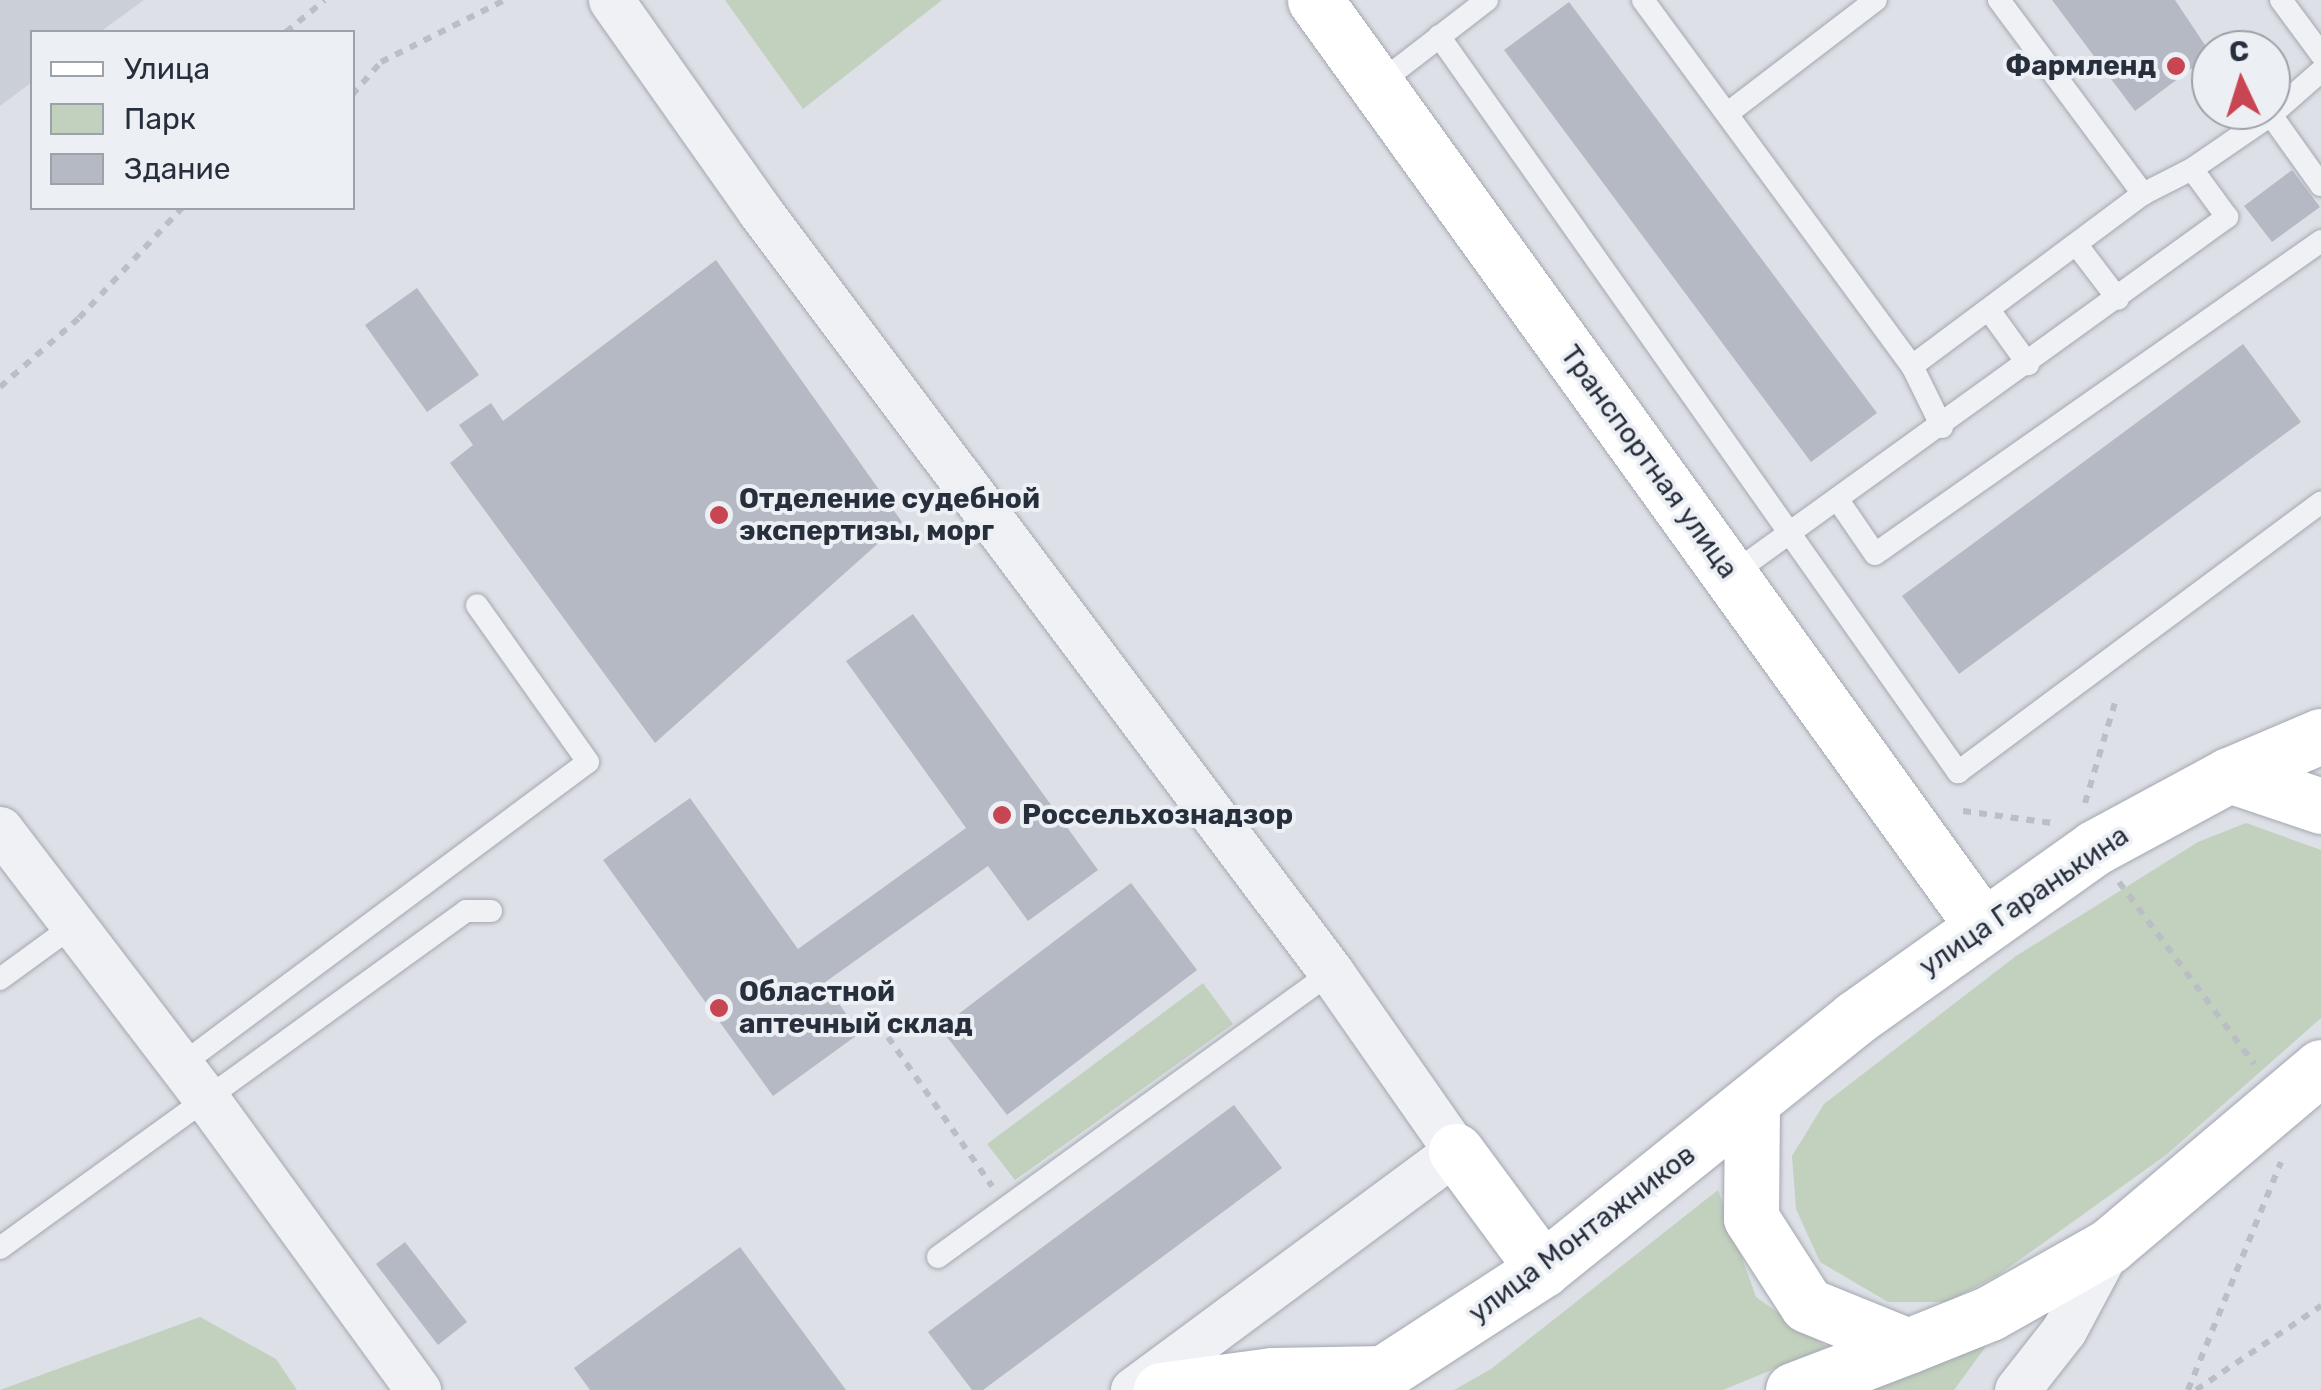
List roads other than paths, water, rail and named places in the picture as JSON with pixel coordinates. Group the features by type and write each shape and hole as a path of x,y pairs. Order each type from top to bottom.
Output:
{"main road":[{"name":"Транспортная улица","path":"1315,0 1982,925"},
{"name":"улица Гаранькина","path":"1752,1105 1855,1018 1982,925 2086,837 2321,736"},
{"path":"2229,775 2321,806"},
{"path":"1794,1390 1990,1313 2109,1246 2301,1085"},
{"path":"1752,1105 1751,1218 1807,1306 1908,1346"},
{"name":"улица Монтажников","path":"1372,1381 1543,1269 1752,1105"},
{"path":"1456,1151 1543,1269"},
{"path":"1161,1390 1272,1375 1372,1381"}],"street":[{"path":"612,0 758,210 1331,972 1456,1151 1134,1390"},
{"path":"0,830 194,1082 418,1390"},
{"path":"2017,1390 2064,1330 2109,1246"}],"lane":[{"path":"1377,85 1487,0"},
{"path":"1642,0 1912,366 1942,427"},
{"path":"1728,113 1876,0"},
{"path":"1998,0 2143,194"},
{"path":"2281,0 2321,54"},
{"path":"1439,36 1958,772 2321,502"},
{"path":"2291,97 2321,71"},
{"path":"1912,366 2143,194 2192,169 2249,130"},
{"path":"2282,130 2321,185"},
{"path":"1730,576 1942,427 2227,218 2192,169"},
{"path":"1838,500 1875,554 2321,240"},
{"path":"2076,244 2118,299"},
{"path":"1989,310 2028,364"},
{"path":"0,1248 194,1082 588,762 477,605"},
{"path":"194,1082 466,911 491,911"},
{"path":"0,979 74,925"},
{"path":"938,1257 1331,972"}],"place":[{"name":"Фармленд","path":"2176,66"},
{"name":"Отделение судебной экспертизы, морг","path":"719,515"},
{"name":"Россельхознадзор","path":"1002,815"},
{"name":"Областной аптечный склад","path":"719,1008"}]}
